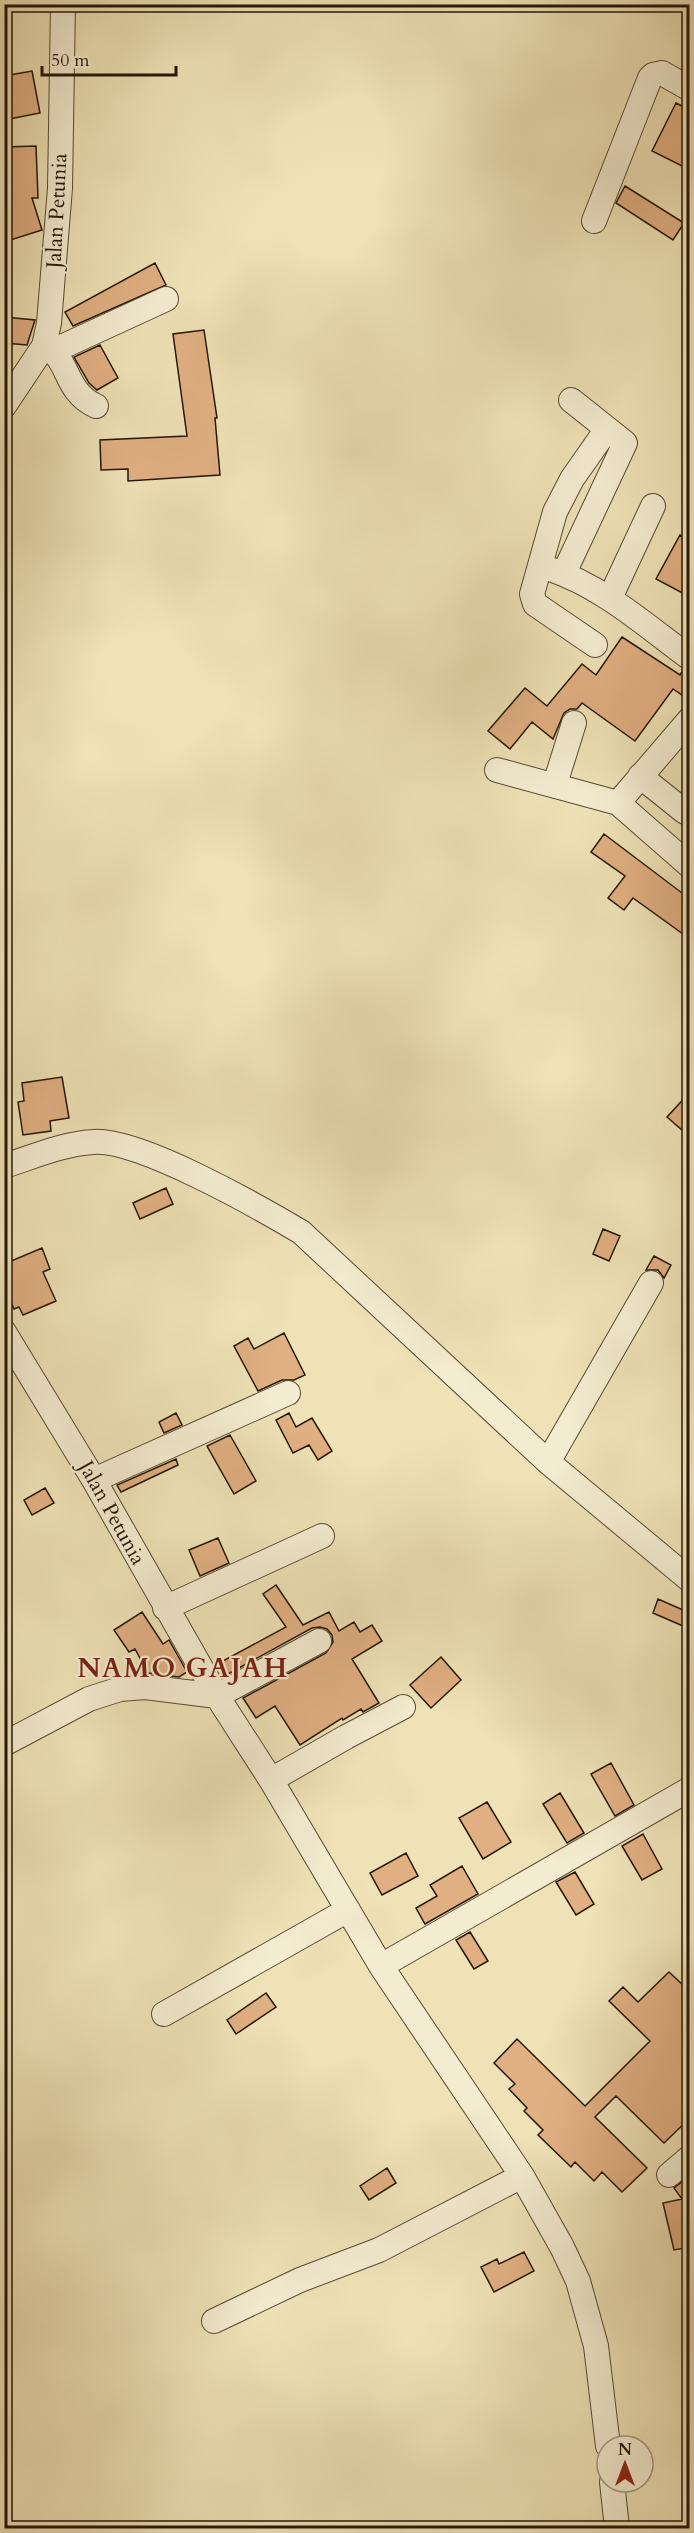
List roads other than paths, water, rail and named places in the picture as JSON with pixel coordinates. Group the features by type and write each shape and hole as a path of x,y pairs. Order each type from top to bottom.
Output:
{"street":[{"name":"Jalan Petunia","path":"4,406 49,348 60,188 63,4"},
{"path":"594,221 650,78 662,73 690,89"},
{"path":"96,406 78,395 49,348 166,299"},
{"path":"564,573 625,443 571,400"},
{"path":"595,645 535,604 532,594 555,512 572,479 607,429"},
{"path":"610,598 653,506"},
{"path":"540,565 564,573 610,598 690,658"},
{"path":"618,803 690,719"},
{"path":"555,784 574,723"},
{"path":"497,770 618,803 690,867"},
{"path":"640,776 687,810 662,843"},
{"path":"4,1166 62,1147 95,1142 149,1155 253,1203 301,1232 548,1462 690,1580"},
{"path":"548,1462 651,1283"},
{"name":"Jalan Petunia","path":"4,1332 94,1480 217,1696 271,1780 381,1966 522,2176 562,2247 578,2281 596,2346 607,2434"},
{"path":"94,1480 288,1393"},
{"path":"165,1608 322,1536"},
{"path":"4,1744 89,1699 120,1689 146,1687 217,1696 319,1641"},
{"path":"271,1780 403,1707"},
{"path":"381,1966 686,1797"},
{"path":"165,2014 348,1910"},
{"path":"669,2175 690,2157"},
{"path":"214,2321 300,2280 380,2250 522,2176"},
{"path":"613,2494 617,2529"}],"district":[{"name":"NAMO GAJAH","path":"183,1668"}]}
